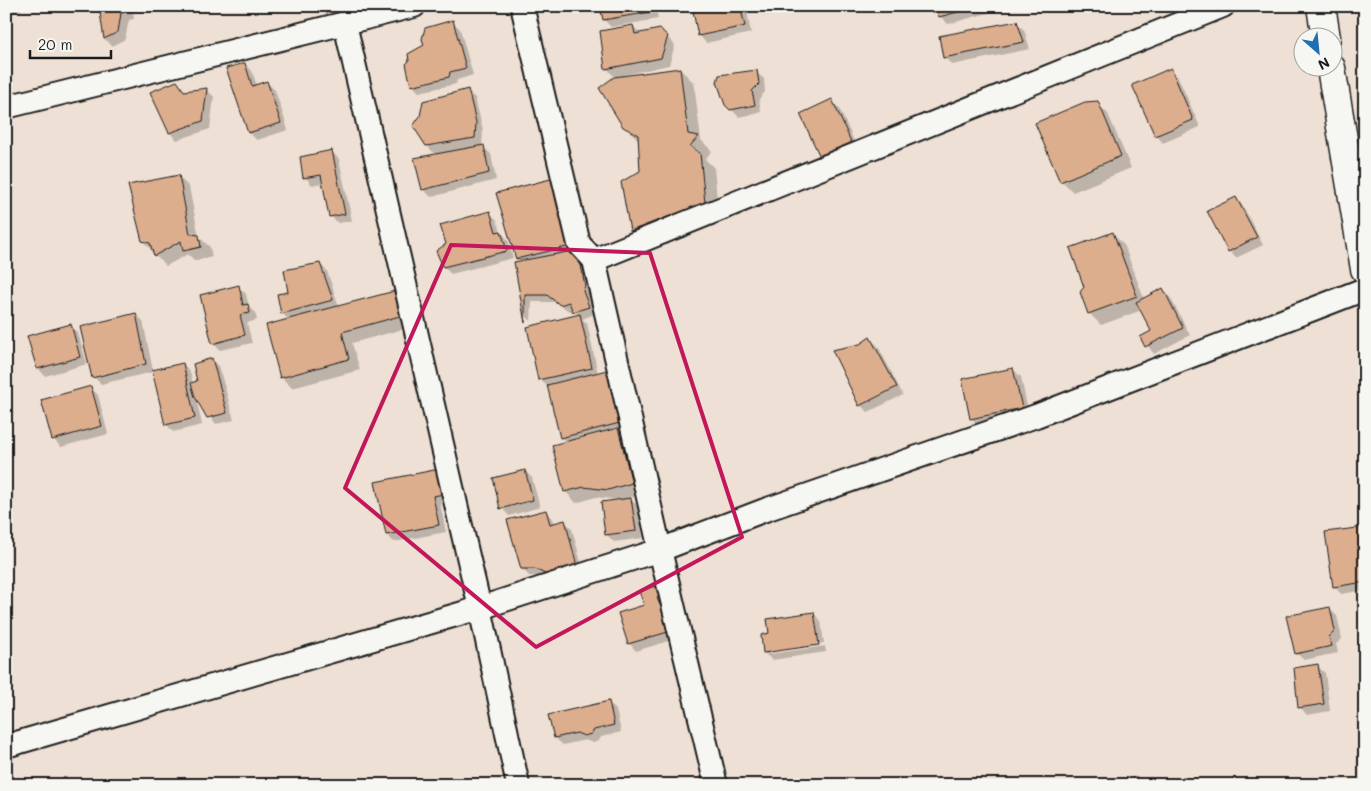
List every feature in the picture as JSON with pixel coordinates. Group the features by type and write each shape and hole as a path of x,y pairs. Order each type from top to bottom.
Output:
{"street":[{"path":"6,106 414,6"},
{"path":"522,6 579,244 594,260 716,785"},
{"path":"594,260 1223,6"},
{"path":"1321,6 1324,28"},
{"path":"345,24 480,608 518,785"},
{"path":"1333,78 1365,269"},
{"path":"6,746 480,608 660,550 765,510 1036,416 1365,289"}],"highlighted area":[{"path":"451,245 650,253 742,537 536,647 345,488"}],"building":[{"path":"99,6 126,6 127,12 121,13 118,32 104,39"},
{"path":"600,6 651,6 651,12 603,20"},
{"path":"716,6 740,6 745,26 698,36 693,11"},
{"path":"936,6 980,6 939,17"},
{"path":"453,20 466,68 450,72 449,77 411,86 406,64 409,61 408,54 424,45 422,39 425,28"},
{"path":"1017,21 1024,42 943,58 939,36"},
{"path":"633,25 635,34 660,29 668,36 661,58 605,69 600,31"},
{"path":"245,63 252,86 267,81 281,123 248,133 226,68"},
{"path":"680,68 688,134 699,136 690,146 700,153 705,203 630,231 621,182 640,171 638,135 623,127 599,88 614,77"},
{"path":"1171,68 1193,120 1155,136 1132,85"},
{"path":"757,70 759,84 752,91 755,105 730,110 725,105 717,82 719,75"},
{"path":"177,81 184,91 207,88 203,121 169,133 150,92"},
{"path":"468,89 476,122 475,138 426,146 413,126 420,116 423,101"},
{"path":"832,99 852,144 821,159 800,114"},
{"path":"1098,101 1121,156 1060,182 1035,123 1085,102"},
{"path":"484,145 489,173 422,190 414,158"},
{"path":"332,150 345,214 329,217 321,175 303,178 300,157"},
{"path":"570,174 579,244 516,259 496,193"},
{"path":"179,175 190,234 199,235 201,247 183,251 181,241 154,256 150,243 142,241 128,185"},
{"path":"1236,197 1257,237 1228,252 1207,211"},
{"path":"490,211 496,232 501,231 507,251 443,267 436,251 446,244 440,225"},
{"path":"1113,232 1137,296 1088,314 1080,292 1084,287 1070,248"},
{"path":"578,250 585,286 583,291 589,307 573,312 569,302 560,305 547,295 525,295 525,323 514,262"},
{"path":"320,263 333,300 281,314 277,294 288,292 284,270"},
{"path":"239,285 243,305 248,304 250,313 240,315 245,335 212,344 200,295"},
{"path":"406,288 411,313 342,332 349,359 280,378 266,325"},
{"path":"1163,288 1183,328 1145,347 1140,337 1151,331 1136,302"},
{"path":"136,313 146,364 92,378 80,327"},
{"path":"580,314 592,368 538,380 527,327"},
{"path":"71,324 80,357 37,369 27,336"},
{"path":"870,337 897,387 859,406 832,350 860,344"},
{"path":"212,358 227,413 207,418 195,397 191,383 197,381 193,364"},
{"path":"183,363 195,418 165,425 152,370"},
{"path":"615,368 628,421 560,438 547,385"},
{"path":"1013,368 1022,408 970,419 962,379"},
{"path":"91,386 102,426 52,440 41,400"},
{"path":"618,428 632,483 608,490 584,487 564,492 552,445"},
{"path":"439,469 444,494 433,496 439,525 386,535 375,482"},
{"path":"525,470 533,500 500,509 493,478"},
{"path":"631,498 636,531 605,535 601,502"},
{"path":"546,510 550,524 565,520 578,570 551,577 535,569 521,569 507,520"},
{"path":"1365,527 1365,582 1333,587 1325,532"},
{"path":"659,585 662,597 657,598 660,605 663,604 671,631 628,644 618,613 644,605 639,591"},
{"path":"1330,607 1335,631 1329,637 1332,646 1295,654 1286,616"},
{"path":"814,612 819,645 763,653 761,635 769,633 767,619"},
{"path":"1318,664 1324,704 1298,708 1294,668"},
{"path":"609,701 614,725 594,730 591,734 584,736 577,733 554,738 548,715"}]}
